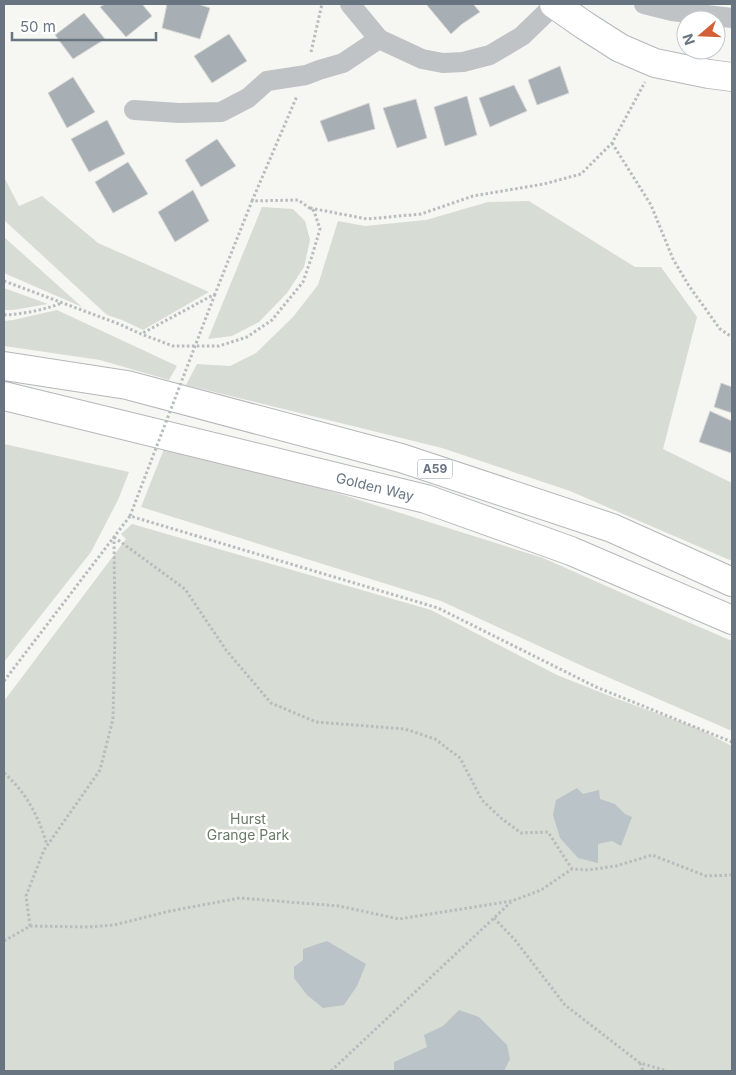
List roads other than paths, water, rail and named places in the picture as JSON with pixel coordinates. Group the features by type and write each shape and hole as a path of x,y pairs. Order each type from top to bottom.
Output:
{"main road":[{"path":"554,4 620,48 655,63 709,74 732,76"},
{"name":"A59","path":"4,366 127,385 401,458 612,528 732,582"},
{"name":"Golden Way","path":"4,396 426,500 571,551 732,620"}],"street":[{"path":"350,4 379,38 422,59 443,62 463,62 490,54 522,36 554,4"},
{"path":"644,4 672,11 732,18"},
{"path":"134,110 178,113 221,112 248,98 268,81 306,75 343,63 379,38"}],"park label":[{"name":"Hurst Grange Park","path":"248,828"}]}
